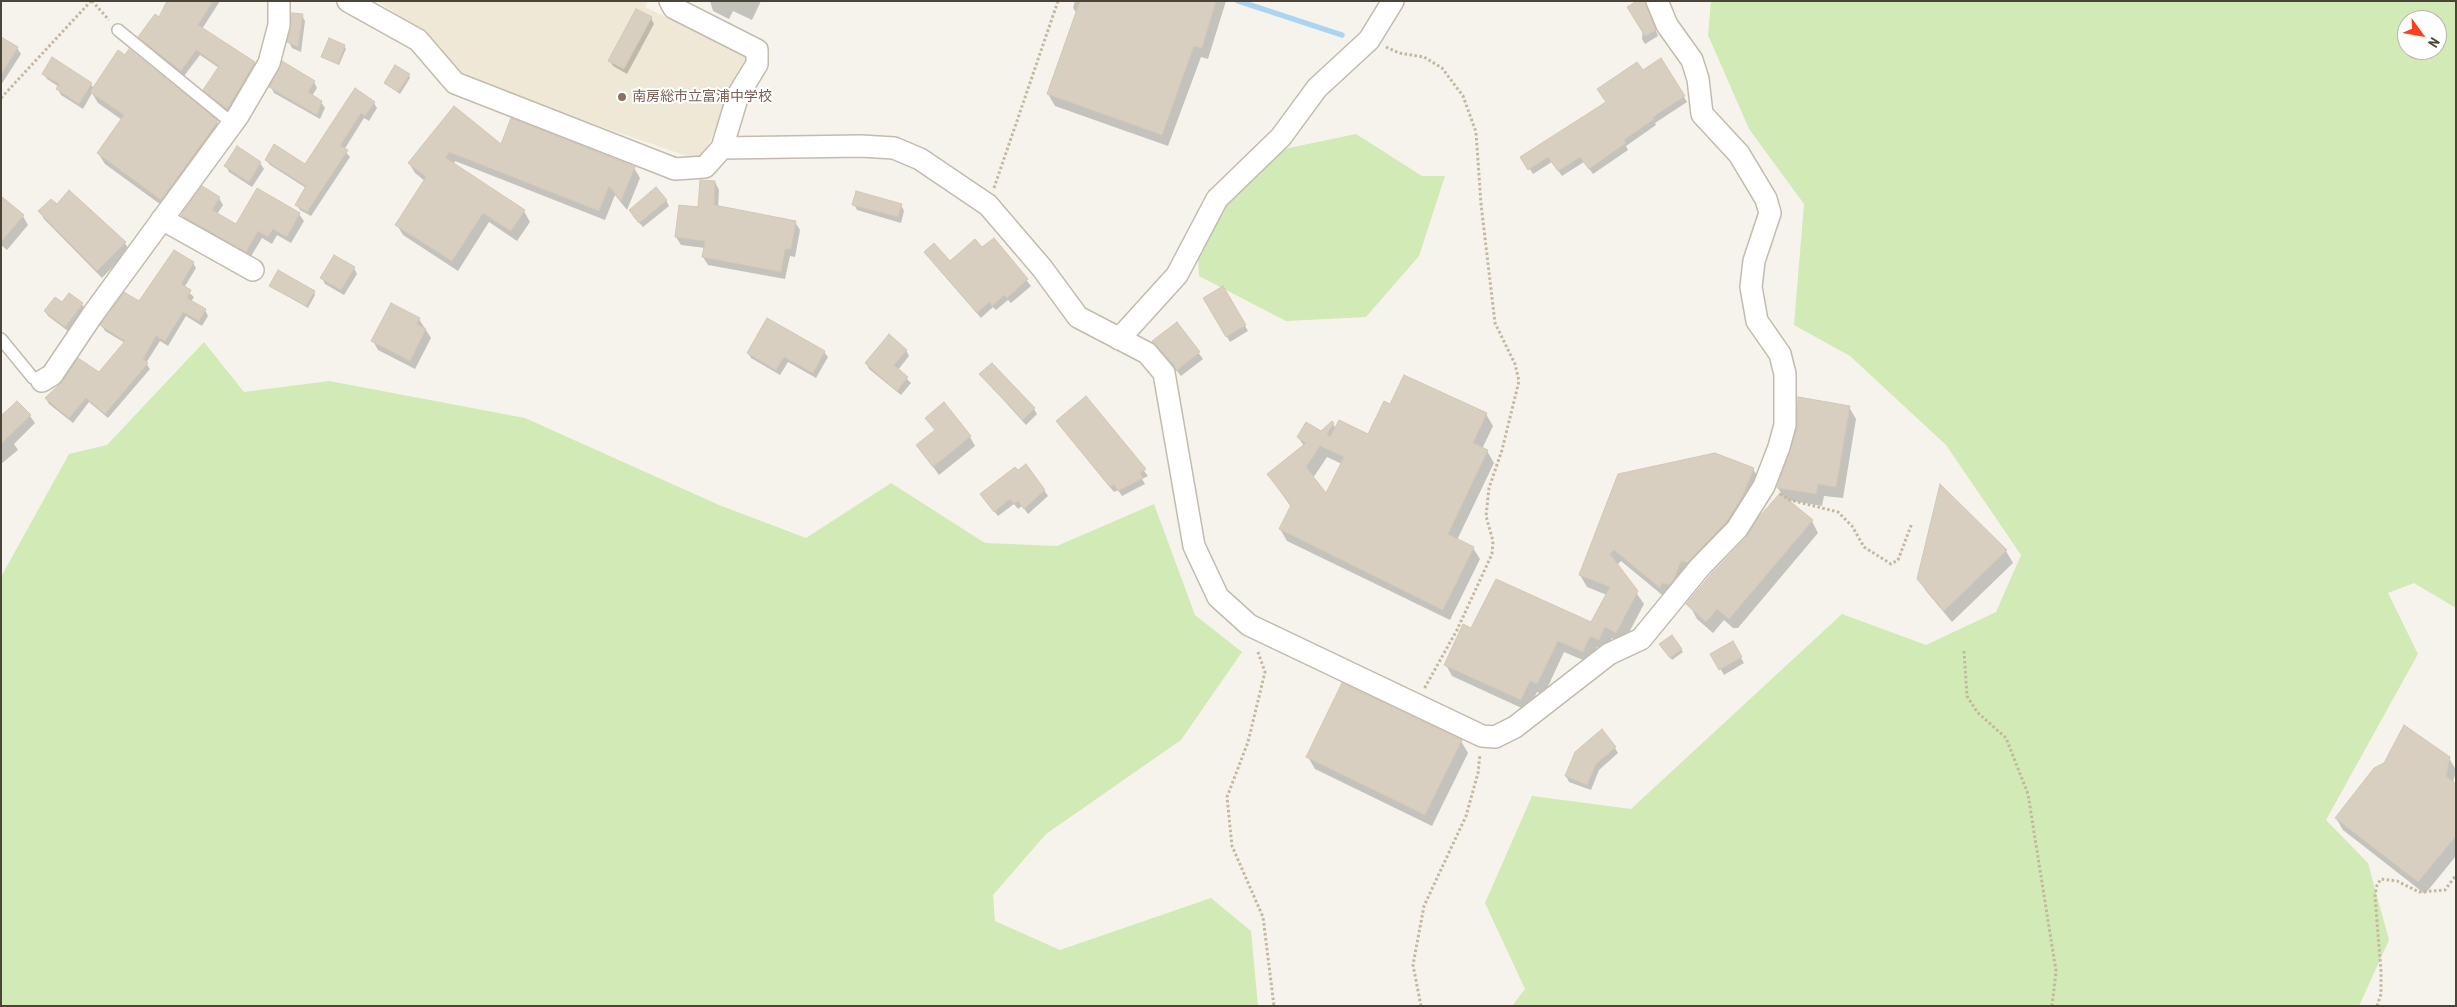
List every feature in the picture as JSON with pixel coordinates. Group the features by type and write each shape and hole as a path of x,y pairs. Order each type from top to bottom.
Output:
{"street":[{"path":"42,381 52,375 93,314 232,123 270,63 279,25 279,1"},
{"path":"348,1 418,40 455,82 675,169 705,167 722,148 738,95 757,64 757,50 674,8 670,1"},
{"path":"1119,339 1177,275 1217,199 1281,137 1317,88 1369,40 1393,1"},
{"path":"722,148 861,146 894,148 920,159 988,205 1042,268 1078,317 1147,354 1164,373 1194,546 1218,596 1249,625 1417,703 1482,736 1495,737 1515,727 1609,654 1640,639 1700,567 1737,529 1764,486 1785,425 1785,374 1780,354 1757,321 1751,287 1754,261 1770,213 1766,199 1739,154 1702,114 1698,78 1692,60 1666,25 1657,1"},
{"path":"162,219 253,270"}],"lane":[{"path":"118,30 232,123"},
{"path":"1,339 33,378 42,381"}],"path":[{"path":"1,98 91,1 118,30"},
{"path":"988,205 1058,1"},
{"path":"1369,40 1399,53 1424,58 1442,68 1463,96 1476,132 1481,204 1495,323 1514,364 1519,381 1502,450 1489,488 1486,516 1494,542 1492,554 1457,630 1417,703"},
{"path":"1764,486 1790,500 1838,512 1852,526 1864,547 1891,564 1898,560 1912,523"},
{"path":"1249,625 1265,672 1248,742 1227,797 1232,846 1263,917 1274,1006"},
{"path":"1964,650 1967,696 1977,712 2006,738 2028,794 2056,971 2052,1006"},
{"path":"1422,1006 1413,965 1424,906 1466,816 1478,773 1482,736"},
{"path":"2378,1006 2381,994 2381,971 2375,896 2377,885 2381,879 2397,881 2419,892 2444,890 2456,875"}],"shaded area":[{"name":"南房総市立富浦中学校","path":"377,1 648,1 645,7 748,57 701,161 460,78 427,34"}],"green space":[{"path":"1711,1 2456,1 2456,608 2414,583 2388,593 2418,654 2326,820 2368,863 2389,940 2359,1006 1512,1006 1525,989 1485,903 1532,796 1631,809 1842,614 1926,645 1996,612 2021,555 1946,445 1850,356 1794,325 1804,204 1749,129 1708,35"},
{"path":"1356,134 1422,176 1445,176 1419,256 1366,317 1286,321 1199,276 1196,227 1260,154"},
{"path":"204,342 244,392 329,381 525,418 719,505 806,538 891,483 985,543 1057,546 1154,504 1195,615 1242,652 1181,740 1046,834 993,895 995,921 1060,950 1211,898 1251,931 1258,1006 1,1006 1,577 69,454 107,445"}],"building":[{"path":"167,1 213,1 198,25 255,62 227,109 203,90 219,66 196,50 181,71 138,37 155,14 159,17"},
{"path":"1080,1 1216,1 1202,48 1194,46 1162,135 1047,94"},
{"path":"1637,1 1645,1 1656,30 1645,36 1627,7"},
{"path":"636,9 652,17 624,69 608,61"},
{"path":"292,13 303,14 298,47 287,42 291,28"},
{"path":"1,37 18,47 1,75"},
{"path":"329,38 345,45 338,64 321,57"},
{"path":"129,49 218,121 161,200 97,153 124,115 90,92 118,50 125,55"},
{"path":"52,57 92,83 79,104 56,89 59,84 42,74"},
{"path":"1661,58 1685,96 1653,117 1654,119 1624,140 1626,143 1589,169 1580,157 1558,171 1548,157 1528,170 1520,157 1606,102 1597,89 1637,62 1643,70"},
{"path":"282,61 315,81 308,92 322,101 317,115 269,87"},
{"path":"395,65 410,74 398,92 384,83"},
{"path":"355,88 375,102 365,116 361,113 340,146 348,150 307,212 295,205 306,186 265,160 274,144 305,164"},
{"path":"454,106 501,144 511,118 635,167 621,201 609,186 599,211 449,152 446,158 525,210 511,231 483,213 452,261 395,225 426,177 408,163"},
{"path":"237,146 261,162 249,182 224,166"},
{"path":"700,180 715,181 714,205 796,221 791,249 785,249 781,272 702,257 705,241 675,237 679,205 698,207"},
{"path":"202,186 220,197 212,210 236,224 257,188 300,213 287,237 273,229 268,237 258,231 246,252 181,215"},
{"path":"656,187 667,200 639,223 629,210"},
{"path":"69,190 126,242 97,271 38,211 51,199 57,204"},
{"path":"856,191 902,204 898,217 852,205"},
{"path":"1,196 24,215 1,242"},
{"path":"994,238 1028,279 1007,298 1004,295 992,306 989,302 977,313 924,252 934,243 950,261 975,239 982,247"},
{"path":"174,250 194,262 181,284 191,290 187,298 206,309 199,321 183,312 165,341 156,336 143,359 148,363 105,414 86,398 69,418 45,398 62,382 78,358 99,372 125,341 100,325 124,292 139,301"},
{"path":"334,255 355,267 341,290 320,278"},
{"path":"278,270 315,291 306,306 269,286"},
{"path":"1223,286 1246,325 1226,337 1203,298"},
{"path":"69,293 83,303 65,327 44,311 55,297 62,302"},
{"path":"391,303 420,318 417,324 426,329 410,361 371,341"},
{"path":"767,318 825,351 813,373 784,357 776,370 747,353"},
{"path":"1177,322 1200,352 1176,371 1174,365 1152,341"},
{"path":"889,334 907,350 894,365 908,377 897,391 865,363"},
{"path":"992,363 1035,408 1023,420 979,374"},
{"path":"1404,375 1487,413 1473,443 1488,450 1448,534 1474,547 1443,610 1279,529 1291,505 1267,474 1306,443 1297,437 1306,422 1321,431 1332,421 1334,423 1327,434 1330,437 1339,420 1368,434 1384,401 1390,404","holes":["1320,446 1344,457 1326,493 1306,467"]},
{"path":"1086,396 1146,469 1140,473 1143,478 1118,491 1114,484 1110,487 1056,421"},
{"path":"1798,397 1850,406 1836,487 1818,484 1816,494 1777,488 1797,428"},
{"path":"17,401 31,415 1,444 1,416"},
{"path":"944,402 971,436 933,467 916,445 935,430 925,418"},
{"path":"1715,453 1754,468 1742,497 1727,521 1687,563 1681,561 1674,579 1669,585 1662,583 1660,588 1614,550 1610,554 1638,591 1616,633 1605,627 1599,640 1590,636 1583,652 1558,641 1537,684 1530,681 1521,700 1444,665 1463,624 1471,628 1496,579 1591,622 1610,587 1579,575 1618,474"},
{"path":"1026,464 1045,490 1024,509 1018,501 1014,504 1010,499 994,512 980,494 1015,467 1018,470"},
{"path":"1940,484 2007,550 1944,611 1917,579"},
{"path":"1780,493 1813,520 1729,619 1717,609 1706,622 1686,604 1712,573 1746,538 1759,517"},
{"path":"1672,635 1682,649 1670,658 1659,644"},
{"path":"1733,641 1742,657 1719,670 1710,654"},
{"path":"1342,683 1462,740 1425,815 1306,757"},
{"path":"2404,725 2450,757 2446,776 2456,784 2456,836 2418,882 2335,818 2374,768 2384,763"},
{"path":"1602,729 1616,747 1596,764 1587,785 1565,776 1575,752"}],"waterway":[{"path":"1238,1 1342,35"}],"place":[{"name":"南房総市立富浦中学校","path":"622,97"}]}
